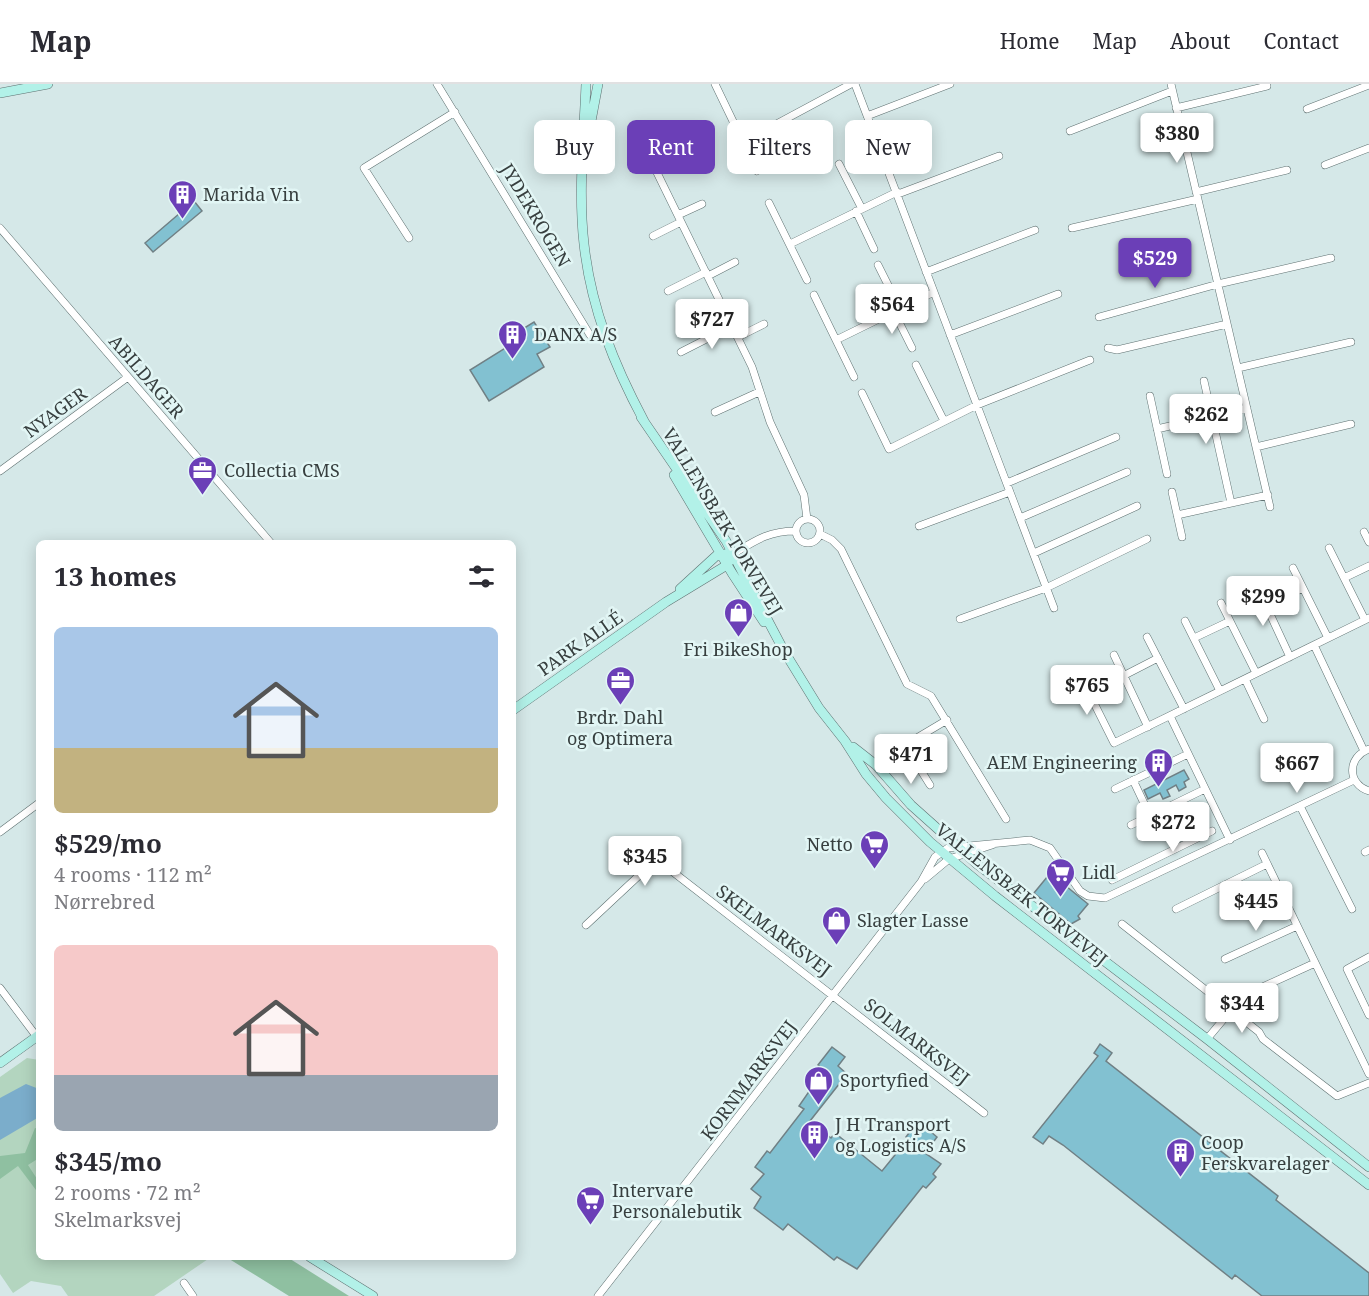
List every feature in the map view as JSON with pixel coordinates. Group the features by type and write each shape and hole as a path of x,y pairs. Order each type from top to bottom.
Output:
{"street":[{"path":"0,93 48,84"},
{"name":"JYDEKROGEN","path":"438,84 590,335"},
{"name":"VALLENSBÆK TORVEVEJ","path":"584,120 586,84"},
{"name":"VALLENSBÆK TORVEVEJ","path":"591,120 598,84"},
{"path":"715,84 732,120"},
{"path":"785,120 853,84 897,193 1054,608"},
{"path":"867,116 950,84"},
{"path":"1307,109 1369,85"},
{"path":"1176,108 1268,86"},
{"path":"1070,131 1172,88 1270,507"},
{"path":"409,238 364,168 455,112"},
{"path":"1324,165 1369,148"},
{"path":"790,244 897,193 999,156"},
{"path":"839,164 874,249"},
{"path":"1072,228 1287,170"},
{"name":"VALLENSBÆK TORVEVEJ","path":"582,174 583,236 592,296 611,354 662,456 752,606 778,641"},
{"path":"658,174 752,367 770,422 804,495 807,519"},
{"path":"769,203 807,280"},
{"path":"653,236 702,204"},
{"name":"ABILDAGER","path":"0,228 268,540"},
{"path":"926,272 1035,230"},
{"path":"1099,317 1218,284 1331,258"},
{"path":"668,291 735,262"},
{"path":"878,265 912,348"},
{"path":"836,340 934,292"},
{"path":"950,335 1058,294"},
{"path":"814,295 854,377"},
{"path":"738,338 764,324"},
{"path":"1108,348 1117,350 1227,324"},
{"path":"681,352 732,326"},
{"path":"1238,368 1351,342"},
{"path":"862,393 889,449 978,405 1090,360"},
{"path":"916,365 944,421"},
{"name":"NYAGER","path":"0,471 128,377"},
{"path":"1204,381 1231,503"},
{"path":"715,412 759,392"},
{"path":"1150,396 1167,474"},
{"path":"1157,429 1247,408"},
{"name":"VALLENSBÆK TORVEVEJ","path":"642,417 705,507 733,554 778,641 819,708 886,798 940,852 1196,1053 1369,1185"},
{"path":"1256,447 1351,424"},
{"path":"1007,483 1116,437"},
{"path":"1020,518 1126,472"},
{"path":"919,526 1010,492"},
{"path":"1172,492 1182,537"},
{"path":"1177,515 1268,495"},
{"path":"1034,553 1137,506"},
{"path":"820,534 815,541 807,543 799,539 796,531 801,522 807,519 816,522 820,534 832,540 841,549 907,684 931,696 1006,819"},
{"path":"721,554 733,554 768,534 778,531 796,531"},
{"path":"1364,532 1369,542"},
{"path":"960,619 1047,588 1147,539"},
{"path":"1081,677 1114,743 1367,619 1329,548"},
{"name":"PARK ALLÉ","path":"666,602 721,554"},
{"path":"727,565 733,554"},
{"name":"PARK ALLÉ","path":"516,708 666,602 727,565"},
{"path":"1344,578 1369,566"},
{"path":"1293,568 1328,639"},
{"path":"1257,586 1290,657"},
{"path":"1267,605 1303,588"},
{"path":"1221,603 1256,674"},
{"path":"1185,621 1220,692"},
{"path":"1194,638 1230,621"},
{"path":"1147,637 1184,709"},
{"path":"1314,645 1367,750 1353,762 1352,773 1354,780 1361,788 1369,791"},
{"path":"1114,655 1148,727"},
{"path":"1123,675 1158,658"},
{"path":"1245,679 1264,718"},
{"path":"1170,716 1230,840"},
{"path":"930,785 905,745 947,720"},
{"name":"VALLENSBÆK TORVEVEJ","path":"845,741 876,765 911,805 955,846 1207,1039 1369,1167"},
{"path":"1115,789 1188,754"},
{"path":"1133,780 1150,816"},
{"path":"940,852 955,846 1030,840 1042,843 1050,848 1080,891 1098,899 1112,897 1354,780"},
{"path":"1131,825 1205,789"},
{"path":"0,832 36,805"},
{"path":"1300,806 1352,909"},
{"path":"1112,880 1212,831"},
{"name":"KORNMARKSVEJ","path":"921,882 949,859 1000,843"},
{"path":"1178,847 1186,861"},
{"name":"KORNMARKSVEJ","path":"598,1296 677,1198 832,993 921,882 940,852"},
{"path":"1262,853 1369,1074"},
{"path":"1176,909 1267,864"},
{"name":"SKELMARKSVEJ","path":"586,926 647,868 657,865 664,866 832,993"},
{"path":"1122,924 1337,1096 1369,1083"},
{"path":"1225,959 1297,926"},
{"path":"1369,957 1347,969 1369,1015"},
{"path":"1196,1053 1243,996 1315,963"},
{"path":"0,988 36,1034"},
{"name":"SOLMARKSVEJ","path":"832,993 984,1113"},
{"path":"0,1063 36,1038"},
{"path":"315,1260 372,1296"},
{"path":"184,1283 193,1296"}],"green space":[{"path":"27,1058 36,1060 36,1260 207,1260 154,1296 68,1296 61,1286 31,1281 13,1293 0,1274 0,1077"},
{"path":"36,1128 36,1160 28,1165 36,1177 36,1190 18,1166 0,1179 0,1156 25,1153"},
{"path":"231,1260 292,1260 349,1296 289,1296"}],"water":[{"path":"26,1084 36,1088 36,1119 0,1140 0,1098"}],"building":[{"name":"Marida Vin","path":"194,201 202,211 153,252 145,243"},
{"name":"DANX A/S","path":"534,322 550,347 537,354 544,367 489,401 470,370 512,344 508,338"},
{"name":"AEM Engineering","path":"1184,770 1189,779 1184,782 1186,787 1179,791 1176,785 1167,790 1170,796 1163,799 1160,793 1148,799 1144,790"},
{"name":"Lidl","path":"1052,871 1088,904 1078,916 1080,919 1071,924 1034,893"},
{"name":"Coop Ferskvarelager","path":"1100,1044 1112,1053 1106,1061 1278,1196 1276,1200 1369,1273 1369,1296 1262,1296 1235,1275 1232,1279 1063,1145 1049,1136 1043,1144 1033,1137 1098,1056 1094,1053"},
{"name":"J H Transport og Logistics A/S","path":"832,1047 845,1057 838,1066 847,1074 810,1121 831,1138 835,1133 882,1171 908,1139 906,1137 918,1121 937,1137 925,1153 941,1164 933,1174 936,1177 926,1188 923,1186 857,1269 837,1257 834,1260 788,1224 783,1230 754,1208 761,1197 751,1189 764,1174 755,1167 767,1151 770,1153 804,1109 799,1106 824,1070 818,1065"}],"place":[{"name":"Marida Vin","path":"182,220"},
{"name":"DANX A/S","path":"513,360"},
{"name":"Collectia CMS","path":"203,496"},
{"name":"Fri BikeShop","path":"738,638"},
{"name":"Brdr. Dahl og Optimera","path":"620,706"},
{"name":"AEM Engineering","path":"1158,788"},
{"name":"Netto","path":"874,870"},
{"name":"Lidl","path":"1061,898"},
{"name":"Slagter Lasse","path":"836,946"},
{"name":"Sportyfied","path":"819,1106"},
{"name":"J H Transport og Logistics A/S","path":"814,1160"},
{"name":"Coop Ferskvarelager","path":"1180,1178"},
{"name":"Intervare Personalebutik","path":"591,1226"}]}
